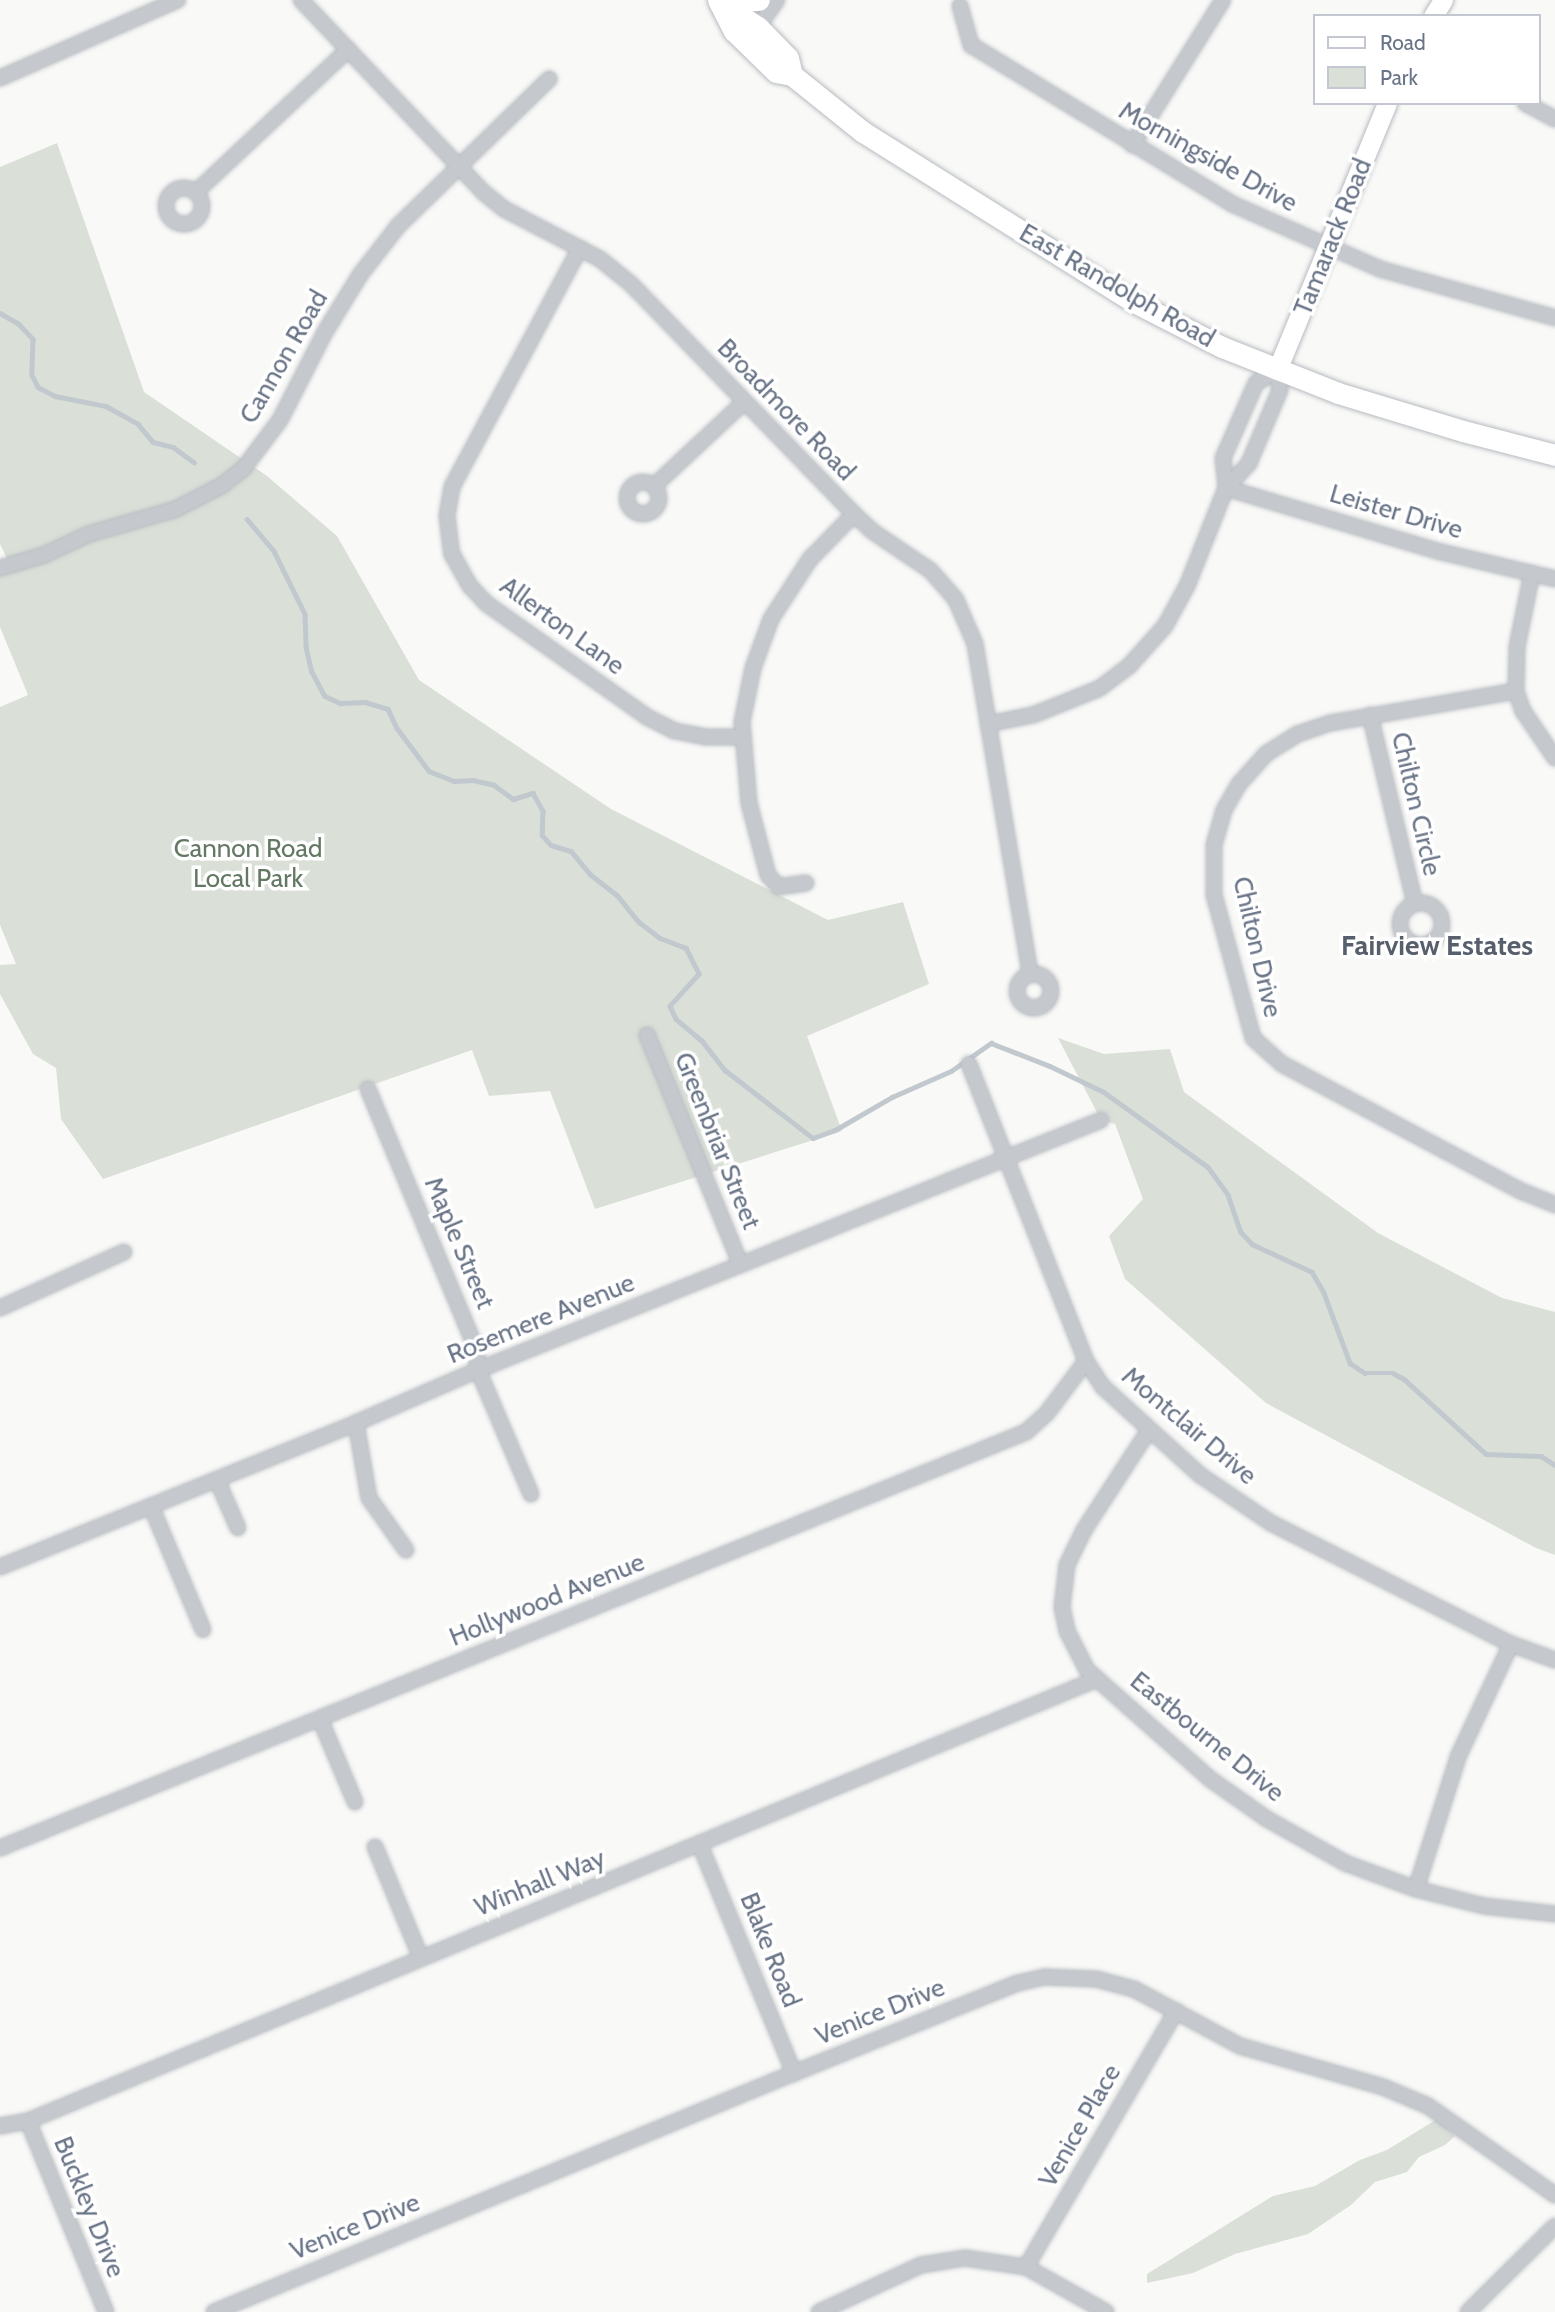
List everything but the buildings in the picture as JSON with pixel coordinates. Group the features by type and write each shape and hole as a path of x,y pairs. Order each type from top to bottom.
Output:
{"main road":[{"path":"719,1 759,0"},
{"name":"East Randolph Road","path":"719,1 758,27 788,58 792,75"},
{"name":"East Randolph Road","path":"719,1 734,31 776,72 792,75 863,132 1134,302 1222,347 1278,370 1388,408 1555,455"}],"street":[{"path":"0,78 178,0"},
{"name":"Broadmore Road","path":"301,0 483,192 504,209 580,248 630,283 854,514 872,531 931,571 956,600 975,645 1030,974"},
{"path":"758,27 777,0"},
{"path":"1132,145 1223,0"},
{"name":"Morningside Drive","path":"960,6 971,45 1232,204 1380,269 1555,318"},
{"path":"196,192 349,49"},
{"name":"Cannon Road","path":"0,568 44,555 89,534 176,509 220,486 243,469 280,421 325,332 360,275 398,226 458,164 549,79"},
{"name":"Tamarack Road","path":"988,724 1033,715 1069,703 1100,688 1130,666 1165,626 1187,586 1226,488 1249,463 1280,390 1278,370 1386,105"},
{"path":"1529,105 1555,119"},
{"name":"Allerton Lane","path":"580,248 453,487 447,516 452,554 470,586 487,604 647,717 675,731 705,737 743,737"},
{"name":"Tamarack Road","path":"1226,488 1223,458 1256,383 1278,370"},
{"path":"653,486 744,402"},
{"name":"Leister Drive","path":"1226,488 1437,551 1555,579"},
{"path":"806,883 779,887 768,875 749,803 742,722 753,668 771,619 810,559 854,514"},
{"path":"1532,573 1517,647 1516,691 1523,710 1555,758"},
{"name":"Chilton Drive","path":"1516,691 1331,723 1296,735 1266,754 1239,784 1224,810 1214,846 1214,895 1253,1038 1282,1064 1521,1191 1555,1205"},
{"name":"Chilton Circle","path":"1370,715 1415,904"},
{"name":"Greenbriar Street","path":"648,1035 741,1265"},
{"name":"Montclair Drive","path":"969,1064 1086,1361 1103,1387 1200,1475 1271,1523 1511,1644 1555,1660"},
{"name":"Maple Street","path":"368,1089 477,1349 478,1370 531,1494"},
{"name":"Rosemere Avenue","path":"0,1567 356,1423 478,1370 1101,1120"},
{"path":"0,1308 124,1252"},
{"name":"Hollywood Avenue","path":"0,1848 1027,1432 1047,1413 1086,1361"},
{"path":"356,1423 369,1498 406,1550"},
{"name":"Eastbourne Drive","path":"1149,1430 1084,1530 1067,1565 1062,1607 1076,1654 1097,1679 1210,1779 1266,1819 1345,1863 1416,1889 1484,1906 1555,1914"},
{"path":"217,1479 238,1528"},
{"path":"151,1506 203,1630"},
{"path":"1416,1889 1458,1757 1511,1644"},
{"name":"Winhall Way","path":"0,2126 28,2121 1097,1679"},
{"path":"320,1719 355,1802"},
{"name":"Blake Road","path":"701,1845 794,2073"},
{"path":"374,1847 421,1958"},
{"name":"Venice Drive","path":"214,2312 794,2073 1018,1983 1045,1977 1096,1979 1134,1989 1240,2046 1382,2087 1428,2106 1555,2195"},
{"name":"Venice Place","path":"1026,2267 1176,2011"},
{"name":"Buckley Drive","path":"28,2121 106,2312"},
{"path":"1468,2312 1555,2226"},
{"path":"819,2312 921,2266 965,2258 1026,2267 1106,2312"}],"green space":[{"name":"Cannon Road Local Park","path":"57,143 144,392 267,476 337,536 419,680 611,809 828,920 903,902 929,984 807,1036 842,1131 595,1209 550,1091 489,1096 472,1050 103,1179 61,1119 56,1068 33,1054 0,994 0,965 16,964 0,925 0,707 28,695 0,627 0,571 10,565 0,544 0,167"},
{"path":"1058,1038 1104,1054 1170,1049 1184,1092 1378,1233 1502,1298 1555,1312 1555,1555 1536,1548 1266,1403 1125,1279 1109,1236 1143,1199 1115,1124 1101,1120"},
{"path":"1437,2119 1455,2136 1445,2145 1419,2157 1407,2172 1375,2182 1351,2205 1308,2234 1235,2254 1193,2273 1147,2283 1147,2274 1273,2196 1315,2186 1360,2160 1387,2150"}],"waterway":[{"path":"0,313 19,324 33,339 32,375 38,387 55,396 106,406 138,424 153,442 173,447 194,462"},
{"path":"247,519 274,551 305,614 306,647 312,672 325,696 340,703 365,702 388,709 397,728 429,771 454,781 473,780 494,785 513,799 533,793 543,811 542,835 551,845 571,851 590,874 617,895 639,922 660,938 686,948 699,974 670,1006 676,1019 703,1042 725,1070 813,1138 835,1130 892,1097 951,1071 991,1043 1050,1066 1104,1092 1208,1167 1228,1195 1241,1232 1252,1244 1312,1272 1324,1293 1350,1363 1365,1373 1393,1373 1404,1379 1486,1454 1541,1456 1555,1465"}],"district":[{"name":"Fairview Estates","path":"1437,945"}]}
